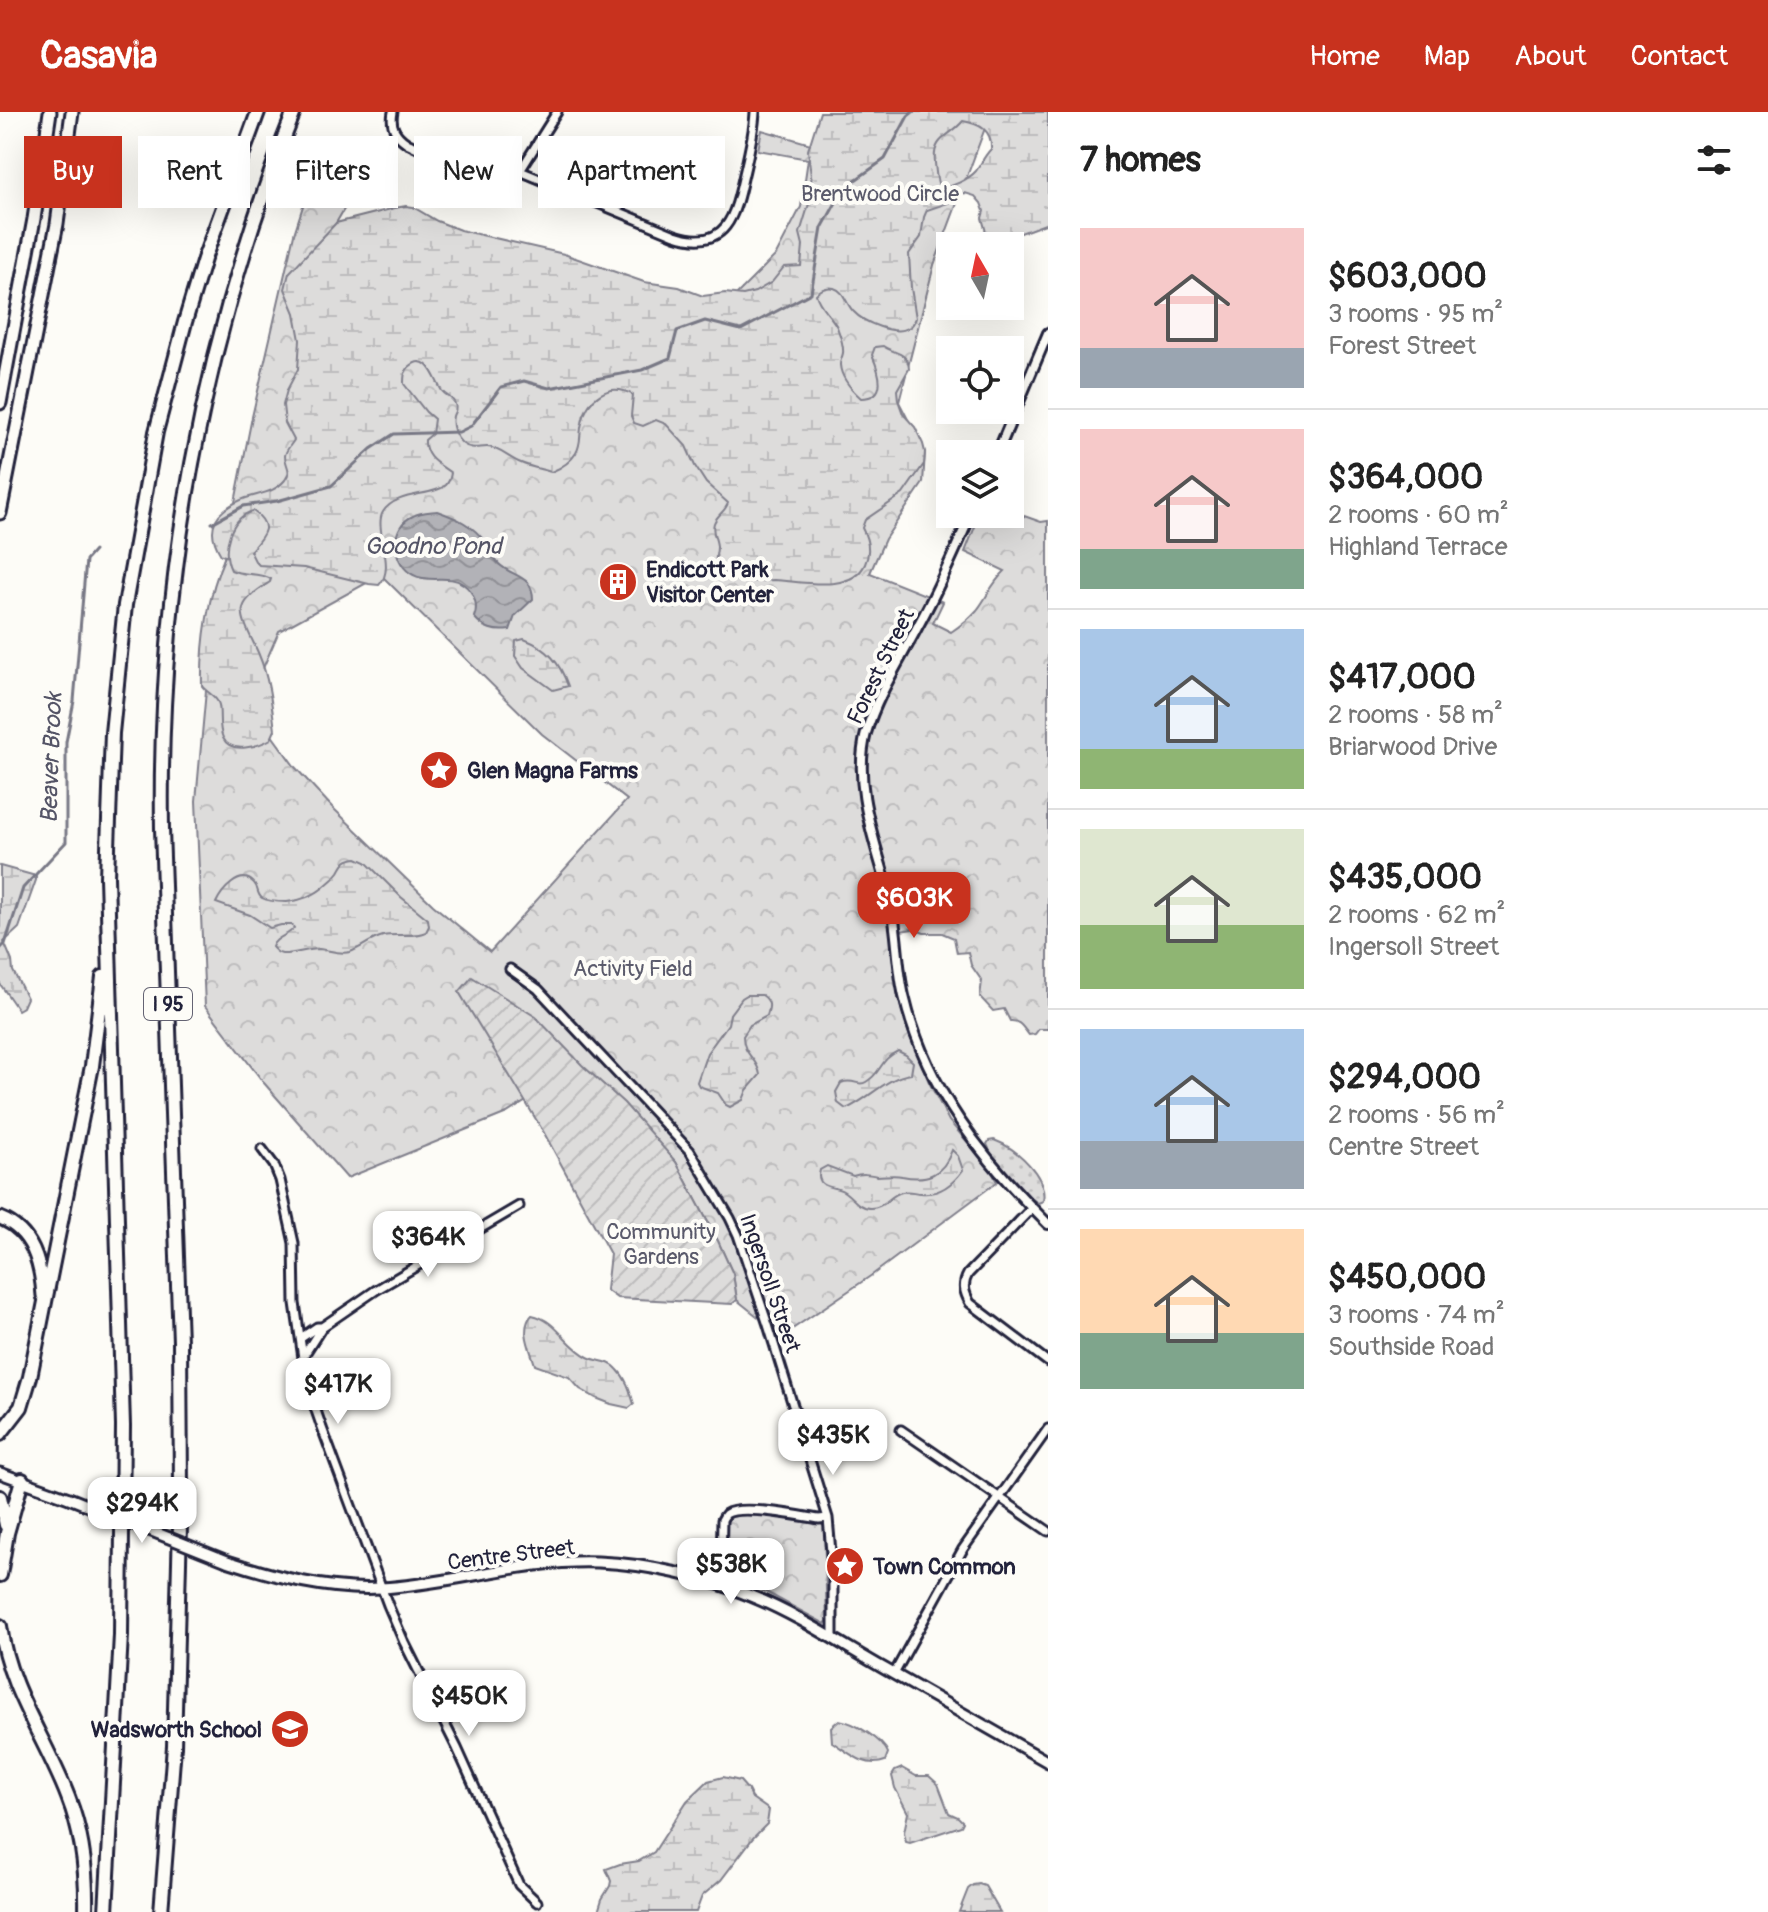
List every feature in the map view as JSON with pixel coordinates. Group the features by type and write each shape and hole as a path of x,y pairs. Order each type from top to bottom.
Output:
{"highway":[{"path":"106,1912 121,1635 123,1426 108,924 107,828 112,733 125,605 156,432 185,322 214,230 258,112"},
{"name":"I 95","path":"161,1912 175,1716 181,1474 177,1245 162,829 163,705 173,588 201,416 228,303 255,217 294,112"},
{"path":"0,1434 15,1418 26,1395 94,1050 108,924"},
{"path":"0,1575 7,1533 22,1480"},
{"path":"0,1497 7,1533"},
{"path":"0,1626 7,1663 16,1688 76,1818 85,1858 86,1912"},
{"path":"166,1859 169,1912"}],"main road":[{"path":"0,403 50,112"},
{"path":"0,513 57,224 72,112"},
{"path":"0,1218 15,1226 34,1250 42,1275 44,1305"},
{"name":"Centre Street","path":"0,1473 227,1561 297,1580 382,1588 539,1565 599,1562 643,1567 719,1585 762,1601 833,1639 1048,1762"}],"street":[{"path":"393,112 391,121 394,130 399,138 414,146"},
{"path":"522,168 557,112"},
{"path":"522,172 675,235 687,239 709,238 725,228 736,208 751,145 755,112"},
{"path":"1003,440 1047,339"},
{"name":"Forest Street","path":"965,528 943,579 874,713 864,743 863,778 868,813 897,930 904,998 924,1055 954,1114 994,1168 1048,1224"},
{"name":"Ingersoll Street","path":"510,969 538,989 690,1151 738,1235 828,1518 833,1575 833,1639"},
{"path":"262,1149 280,1180 294,1243 294,1293 305,1372 315,1407 404,1642 457,1748 519,1885 537,1902"},
{"path":"304,1355 322,1327 376,1290 519,1206"},
{"path":"1032,1208 968,1274 964,1289 970,1303 1048,1362"},
{"path":"301,1338 322,1327"},
{"path":"894,1674 957,1558 1048,1429"},
{"path":"901,1430 1048,1531"},
{"path":"719,1585 722,1520 726,1514 751,1510 828,1518"}],"green space":[{"name":"Brentwood Circle","path":"820,112 1048,112 1048,223 1023,232 986,232 981,203 975,196 965,193 927,210 921,237 909,254 916,318 911,326 902,330 880,327 864,320 834,288 824,288 816,294 837,327 843,350 842,375 861,398 876,394 879,389 879,376 872,355 875,347 883,346 906,359 909,369 897,390 898,400 903,414 915,427 925,452 924,464 903,494 865,520 862,528 868,554 858,573 837,583 824,584 741,581 725,575 716,563 713,526 728,503 706,483 686,446 666,424 656,420 643,426 634,423 631,416 633,395 616,390 594,399 585,414 576,453 565,465 551,472 521,463 491,448 472,448 463,444 453,427 454,402 442,391 426,364 416,363 406,371 404,384 434,419 432,434 425,440 427,451 433,460 451,473 446,485 440,489 405,497 389,505 383,512 381,528 386,569 379,585 304,568 259,565 250,551 265,531 263,521 253,511 233,527 227,553 231,570 271,579 247,600 243,613 265,673 275,730 271,739 253,746 239,748 227,743 221,730 218,702 202,686 207,619 225,556 221,555 216,545 213,527 227,507 272,490 287,477 289,471 285,454 294,440 285,423 283,405 298,369 300,340 295,313 285,289 289,273 336,223 395,208 413,207 460,230 564,254 644,282 679,287 703,296 725,293 743,295 772,282 784,267 801,266 803,245 800,233 812,185 808,150","holes":["963,121 980,126 989,137 991,149 973,174 959,183 940,189 935,163 939,143"]},
{"path":"991,112 946,232 936,232 936,260 899,402 925,452 923,483 885,539 870,573 943,602 933,623 951,632 977,610 1005,571 965,552 974,528 1024,528 1024,516 1041,522 1048,521 1048,1029 1039,1029 1029,1035 1019,1023 1010,1021 1004,1009 993,1011 980,997 982,981 971,965 968,952 957,953 954,938 913,929 894,932 898,998 909,1034 949,1121 990,1168 997,1182 872,1275 782,1336 737,1300 733,1274 676,1162 582,1066 507,1113 347,1178 264,1083 205,1006 196,801 213,613 252,417 302,208 345,208 336,223 341,232 707,324 776,255 801,207 808,159 758,150 762,130 814,145","holes":["381,575 542,734 627,800 490,952 433,905 332,807 295,767 263,723 251,696 279,631"]},
{"path":"524,639 552,657 568,686 553,690 523,668 515,656 516,641"},
{"path":"357,858 366,862 428,919 426,932 383,936 346,953 319,949 282,954 272,947 294,928 292,925 270,928 250,915 216,903 232,883 243,878 254,883 262,898 274,902 302,899 322,889 346,862"},
{"path":"0,866 36,876 19,928 4,942 13,971 27,998 18,1010 0,984"},
{"name":"Community Gardens","path":"472,977 536,1017 624,1103 676,1162 733,1274 737,1300 732,1304 617,1298 606,1290 610,1254 543,1131 459,992"},
{"path":"747,995 762,995 769,1004 767,1016 750,1025 743,1036 745,1048 760,1075 743,1100 730,1107 718,1093 699,1086 697,1082 707,1053 728,1024 730,1014"},
{"path":"898,1051 913,1062 911,1074 894,1079 846,1109 838,1103 836,1092 841,1083 866,1082 887,1058"},
{"path":"994,1140 1012,1149 1029,1164 1041,1182 1043,1201 1038,1203 1031,1198 991,1154 987,1144"},
{"path":"952,1150 963,1170 950,1184 928,1193 902,1192 874,1208 861,1206 843,1191 823,1184 819,1177 820,1170 827,1166 853,1176 926,1177 939,1171"},
{"path":"532,1315 548,1322 580,1352 614,1366 626,1381 634,1404 629,1408 611,1404 580,1389 569,1377 535,1365 526,1333"},
{"path":"736,1514 816,1521 824,1526 825,1624 764,1591 723,1576 724,1535 728,1520"},
{"path":"839,1720 874,1737 888,1753 885,1761 864,1761 832,1742 831,1727"},
{"path":"902,1768 916,1776 929,1776 938,1784 949,1813 963,1822 961,1826 906,1842 904,1832 908,1813 892,1776"},
{"path":"723,1777 740,1781 752,1798 769,1810 767,1824 721,1880 702,1896 696,1912 598,1912 611,1881 606,1869 639,1861 654,1852 687,1801 708,1781"},
{"path":"979,1884 985,1886 1000,1912 959,1912 968,1889"}],"water":[{"name":"Goodno Pond","path":"437,511 470,527 485,542 499,564 530,585 533,599 515,616 510,630 490,629 478,621 474,617 474,599 463,584 451,579 417,576 410,573 399,560 396,543 400,527 416,515"}],"waterway":[{"name":"Beaver Brook","path":"212,523 243,506 277,501 331,486 371,449 394,434 459,432 471,426 501,387 524,381 549,388 642,370 670,358 677,331 705,321 741,330 811,293 822,228 844,188 885,159 913,112"},
{"name":"Beaver Brook","path":"0,949 5,944 23,888 66,842 66,742 74,701 86,560 94,551"}],"place":[{"name":"Endicott Park Visitor Center","path":"618,582"},
{"name":"Glen Magna Farms","path":"439,770"},
{"name":"Town Common","path":"845,1566"},
{"name":"Wadsworth School","path":"290,1729"}],"park label":[{"name":"Activity Field","path":"633,968"}]}
